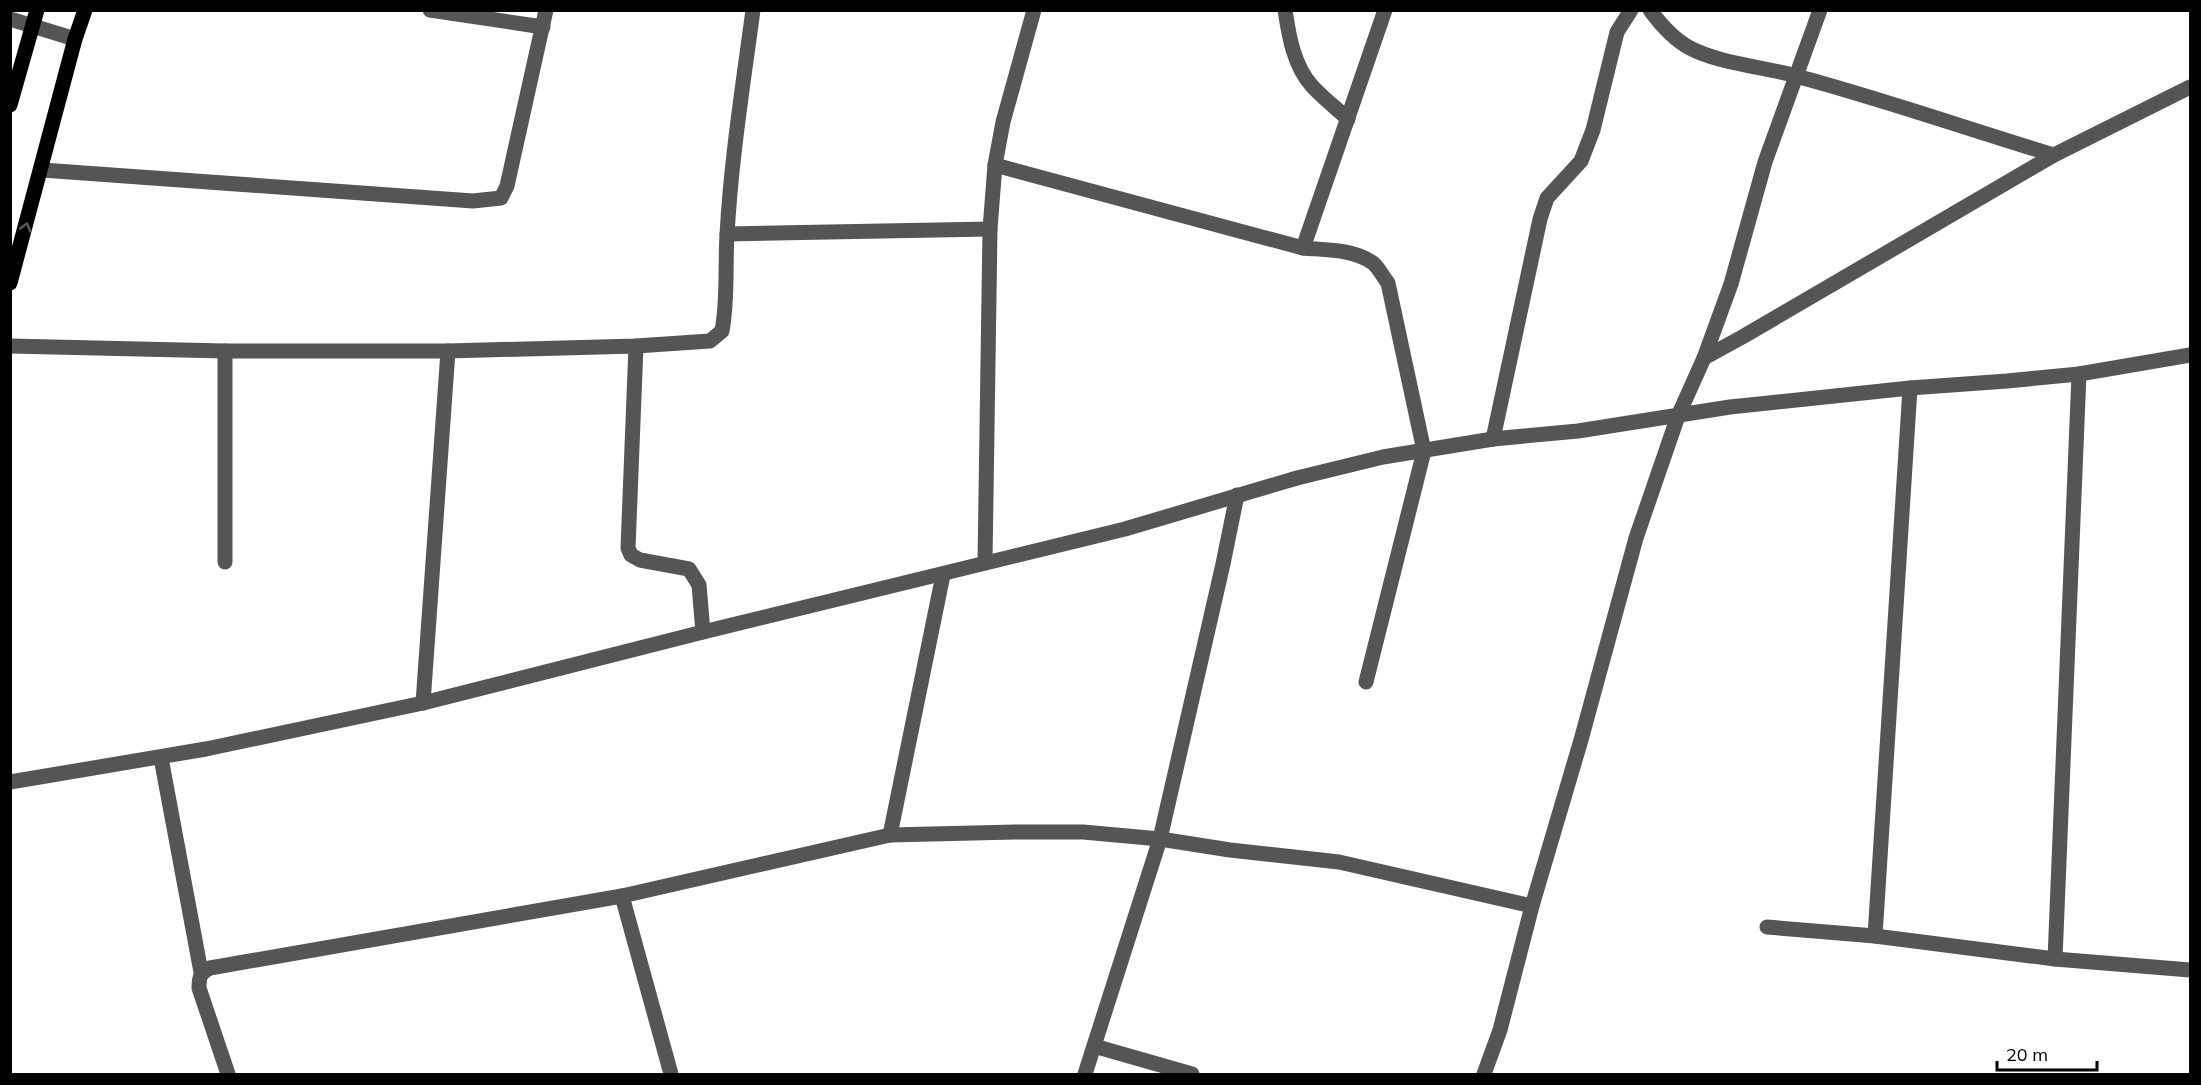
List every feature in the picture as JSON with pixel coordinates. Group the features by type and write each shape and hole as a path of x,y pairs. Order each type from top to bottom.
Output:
{"main road":[{"path":"10,105 37,10"},
{"path":"10,283 42,170 75,39 85,10"}],"street":[{"path":"430,10 543,27"},
{"path":"42,170 473,201 501,198 507,186 546,10"},
{"path":"10,346 225,351 448,351 636,346 710,341 722,331 724,317 727,234 737,128 753,10"},
{"path":"985,562 990,229 994,165 1003,122 1034,10"},
{"path":"1285,10 1293,49 1300,68 1312,86 1347,119"},
{"path":"1303,248 1384,10"},
{"path":"1493,439 1540,219 1547,198 1581,161 1593,130 1617,32 1631,10"},
{"path":"1650,10 1669,32 1692,49 1719,58 1796,76 2054,155"},
{"path":"1485,1074 1500,1030 1532,906 1581,740 1636,538 1678,416 1704,358 1731,284 1765,162 1820,10"},
{"path":"10,19 75,39"},
{"path":"1704,358 2054,155 2190,87"},
{"path":"994,165 1303,248 1343,251 1361,256 1375,264 1388,283 1424,451 1366,682"},
{"path":"727,234 990,229"},
{"path":"636,346 628,548 631,555 640,560 689,569 699,585 703,632"},
{"path":"225,351 225,562"},
{"path":"423,703 448,351"},
{"path":"10,782 161,758 423,703 1125,529 1297,478 1383,457 1493,439 1578,431 1730,407 1910,388 2079,374 2190,355"},
{"path":"2055,959 2079,374"},
{"path":"1875,936 1910,388"},
{"path":"1086,1074 1160,839 1237,495"},
{"path":"890,835 944,575"},
{"path":"161,758 201,972 199,988 228,1074"},
{"path":"201,972 230,964 622,896 890,835 1015,831 1083,832 1160,839 1230,850 1339,862 1532,906"},
{"path":"622,896 671,1074"},
{"path":"1767,927 1875,936 2055,959 2190,970"},
{"path":"1094,1046 1192,1074"}]}
